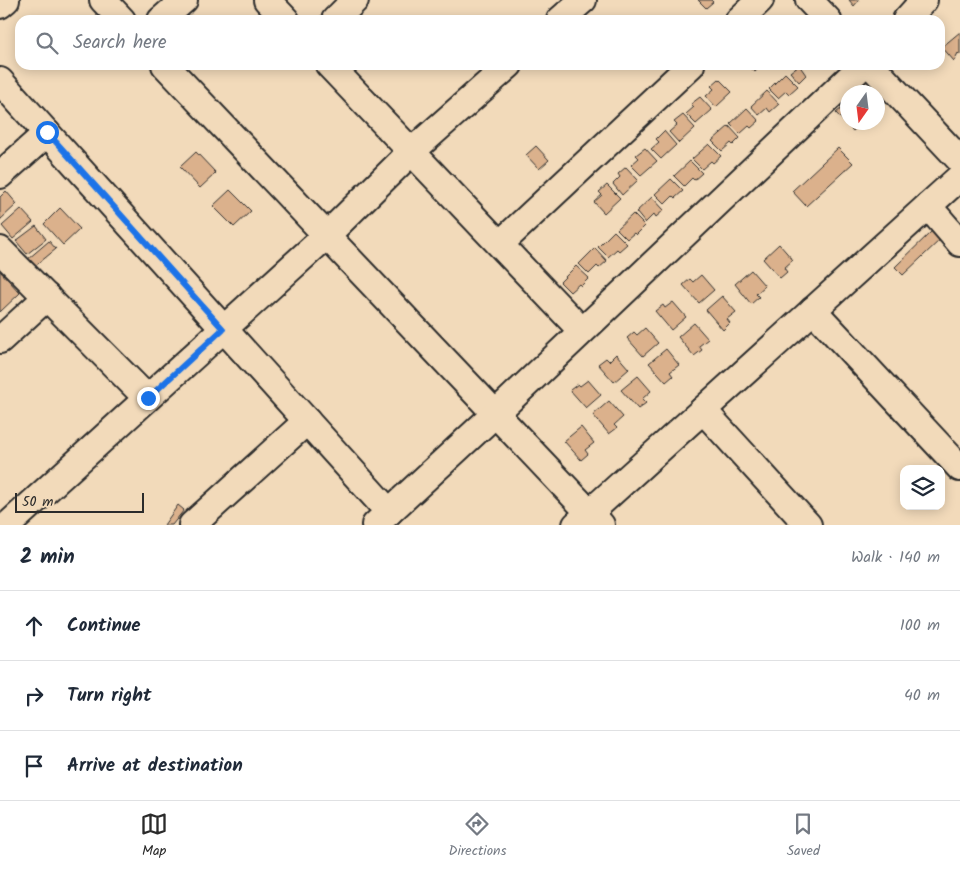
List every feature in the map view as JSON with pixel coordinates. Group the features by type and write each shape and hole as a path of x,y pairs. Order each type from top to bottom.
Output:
{"street":[{"path":"0,5 6,0"},
{"path":"103,0 117,15"},
{"path":"167,15 184,0"},
{"path":"267,0 281,15"},
{"path":"340,15 355,0"},
{"path":"566,15 583,0"},
{"path":"744,15 760,0"},
{"path":"809,0 823,15"},
{"path":"910,15 924,0"},
{"path":"170,70 496,413 589,521 703,410 960,177"},
{"path":"334,70 582,330"},
{"path":"8,525 327,235 411,152 503,70"},
{"path":"500,244 685,70"},
{"path":"0,81 306,421 382,519 858,70"},
{"path":"876,70 960,160"},
{"path":"0,175 47,132"},
{"path":"928,206 960,243"},
{"path":"0,250 148,398"},
{"path":"0,340 47,297"},
{"path":"813,310 960,468"},
{"path":"703,410 808,525"},
{"path":"192,525 306,421"}],"building":[{"path":"698,0 711,0 713,2 706,8"},
{"path":"849,0 859,0 854,6"},
{"path":"960,32 960,55 958,53 954,61 945,50 945,44"},
{"path":"793,70 802,70 806,75 799,82 790,72"},
{"path":"785,73 798,86 789,94 786,91 778,98 769,89"},
{"path":"719,79 732,92 716,107 706,96 714,89 711,86"},
{"path":"873,80 877,85 867,85"},
{"path":"767,91 779,104 770,112 767,108 759,115 751,106"},
{"path":"885,94 889,98 885,102"},
{"path":"700,97 712,110 696,124 686,114 694,107 691,104"},
{"path":"747,108 759,121 751,128 749,126 740,134 730,124"},
{"path":"683,115 695,128 679,143 669,132 677,125 674,122"},
{"path":"729,126 740,138 733,145 731,143 722,151 712,141"},
{"path":"664,131 676,145 661,159 651,149 659,142 656,139"},
{"path":"709,144 721,156 713,163 711,161 702,169 692,159"},
{"path":"536,146 549,160 539,169 526,155"},
{"path":"645,148 657,161 641,175 631,165 639,158 636,155"},
{"path":"838,148 853,163 806,206 792,191"},
{"path":"196,152 216,173 200,188 180,167"},
{"path":"690,161 702,173 694,180 692,178 684,186 674,176"},
{"path":"626,167 638,180 622,195 613,184 620,177 618,174"},
{"path":"671,179 683,191 675,198 673,196 665,204 655,194"},
{"path":"607,185 620,198 604,213 594,202 602,195 599,192"},
{"path":"230,190 251,211 234,227 213,206"},
{"path":"6,191 17,204 0,220 0,197"},
{"path":"652,197 664,210 656,217 654,214 645,223 636,212"},
{"path":"60,208 80,229 63,245 44,224"},
{"path":"21,209 33,222 13,239 2,226"},
{"path":"633,214 645,226 636,235 634,233 627,239 617,229"},
{"path":"36,226 46,239 27,254 16,241"},
{"path":"933,230 942,238 903,275 895,267"},
{"path":"614,231 627,244 619,251 617,249 608,257 598,247"},
{"path":"49,241 56,249 34,267 28,259"},
{"path":"779,244 793,260 784,268 787,272 780,278 763,259"},
{"path":"595,248 607,261 599,268 597,266 589,274 579,264"},
{"path":"576,266 589,278 581,286 579,284 570,292 560,282"},
{"path":"751,270 765,286 756,294 759,297 751,304 735,284"},
{"path":"0,271 20,293 0,312"},
{"path":"701,275 714,290 699,303 683,285 690,279 693,282"},
{"path":"722,296 736,312 727,319 730,323 723,330 706,310"},
{"path":"673,302 686,317 671,330 655,311 663,305 665,308"},
{"path":"694,323 708,339 699,346 702,350 694,356 678,337"},
{"path":"645,328 658,343 643,356 627,338 634,332 637,335"},
{"path":"666,349 679,365 670,372 673,376 666,382 649,363"},
{"path":"616,354 629,369 614,382 598,364 606,358 609,361"},
{"path":"638,376 651,391 642,399 646,403 638,409 621,390"},
{"path":"588,380 601,395 586,408 570,390"},
{"path":"609,401 623,417 614,425 617,428 609,434 593,415"},
{"path":"581,427 594,443 585,450 588,454 581,460 564,441"},
{"path":"178,505 184,510 172,525 164,525"}],"route":[{"path":"47,132 223,329 148,398"}]}
